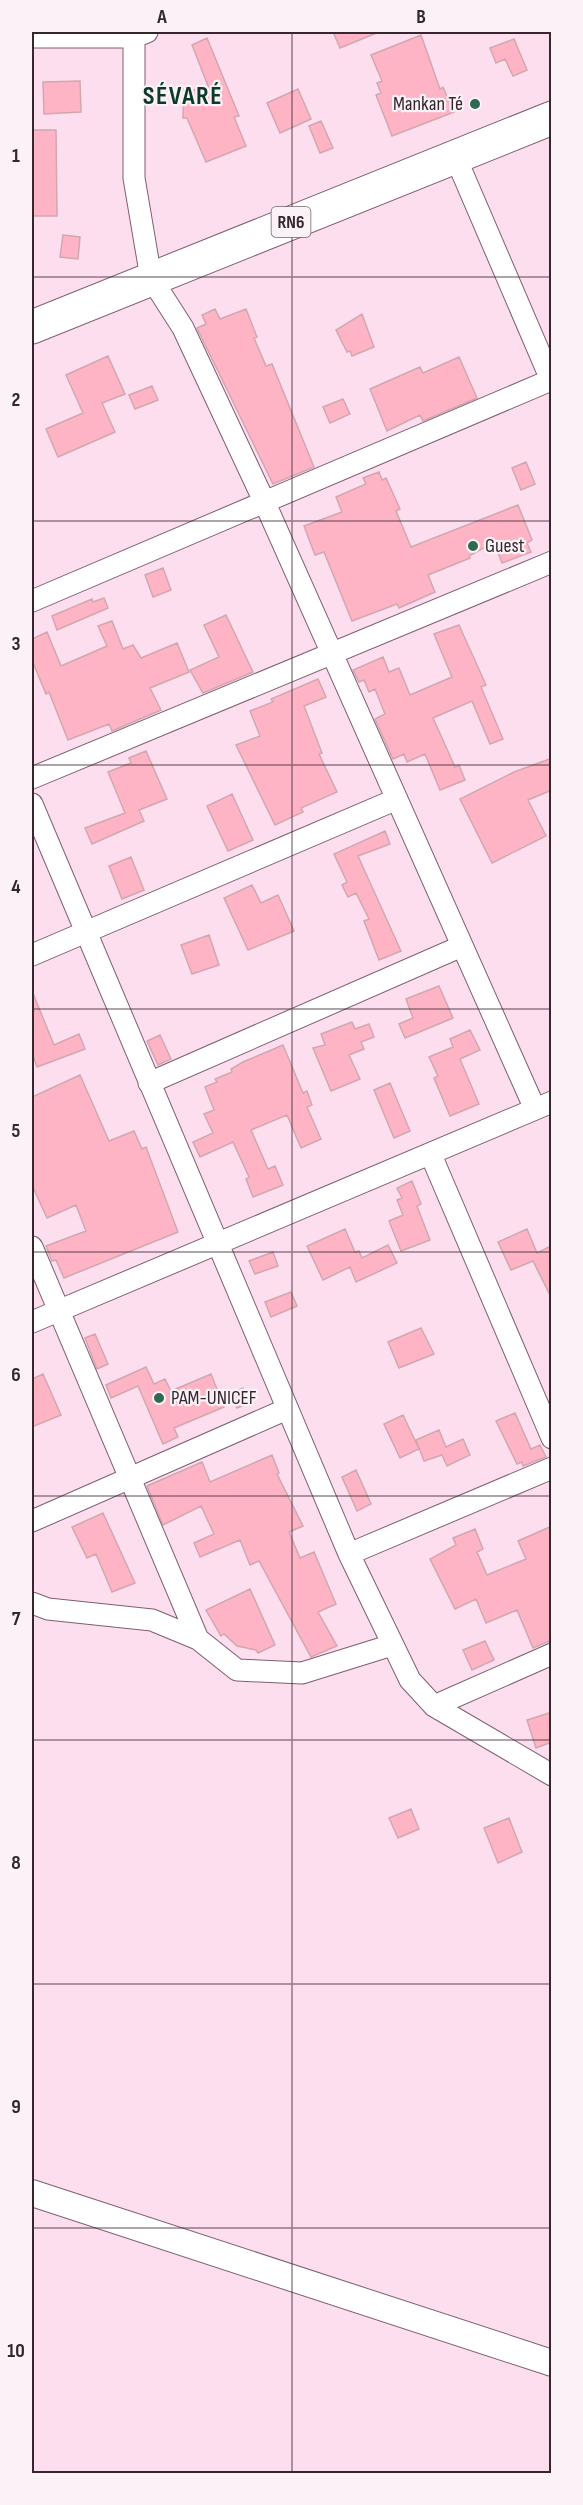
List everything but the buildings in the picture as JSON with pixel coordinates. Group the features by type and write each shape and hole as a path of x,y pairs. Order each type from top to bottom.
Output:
{"main road":[{"name":"RN6","path":"32,327 552,118"}],"street":[{"path":"32,37 138,33 134,178 152,278 183,328 264,501 462,946 543,1106 32,1322"},
{"path":"32,601 551,381 455,156"},
{"path":"32,778 552,562"},
{"path":"32,955 397,799"},
{"path":"32,804 348,1554 410,1680 434,1706 552,1775"},
{"path":"149,1083 462,946"},
{"path":"431,1155 552,1438"},
{"path":"32,1247 57,1311 198,1639"},
{"path":"32,1521 287,1409"},
{"path":"348,1554 552,1468"},
{"path":"32,1603 48,1609 152,1620 198,1639 237,1670 302,1673 392,1645"},
{"path":"434,1706 552,1654"},
{"path":"32,2193 552,2363"}],"place":[{"name":"Mankan Té","path":"475,104"},
{"name":"Guest","path":"473,546"},
{"name":"PAM-UNICEF","path":"159,1398"}],"district":[{"name":"SÉVARÉ","path":"183,96"}]}
